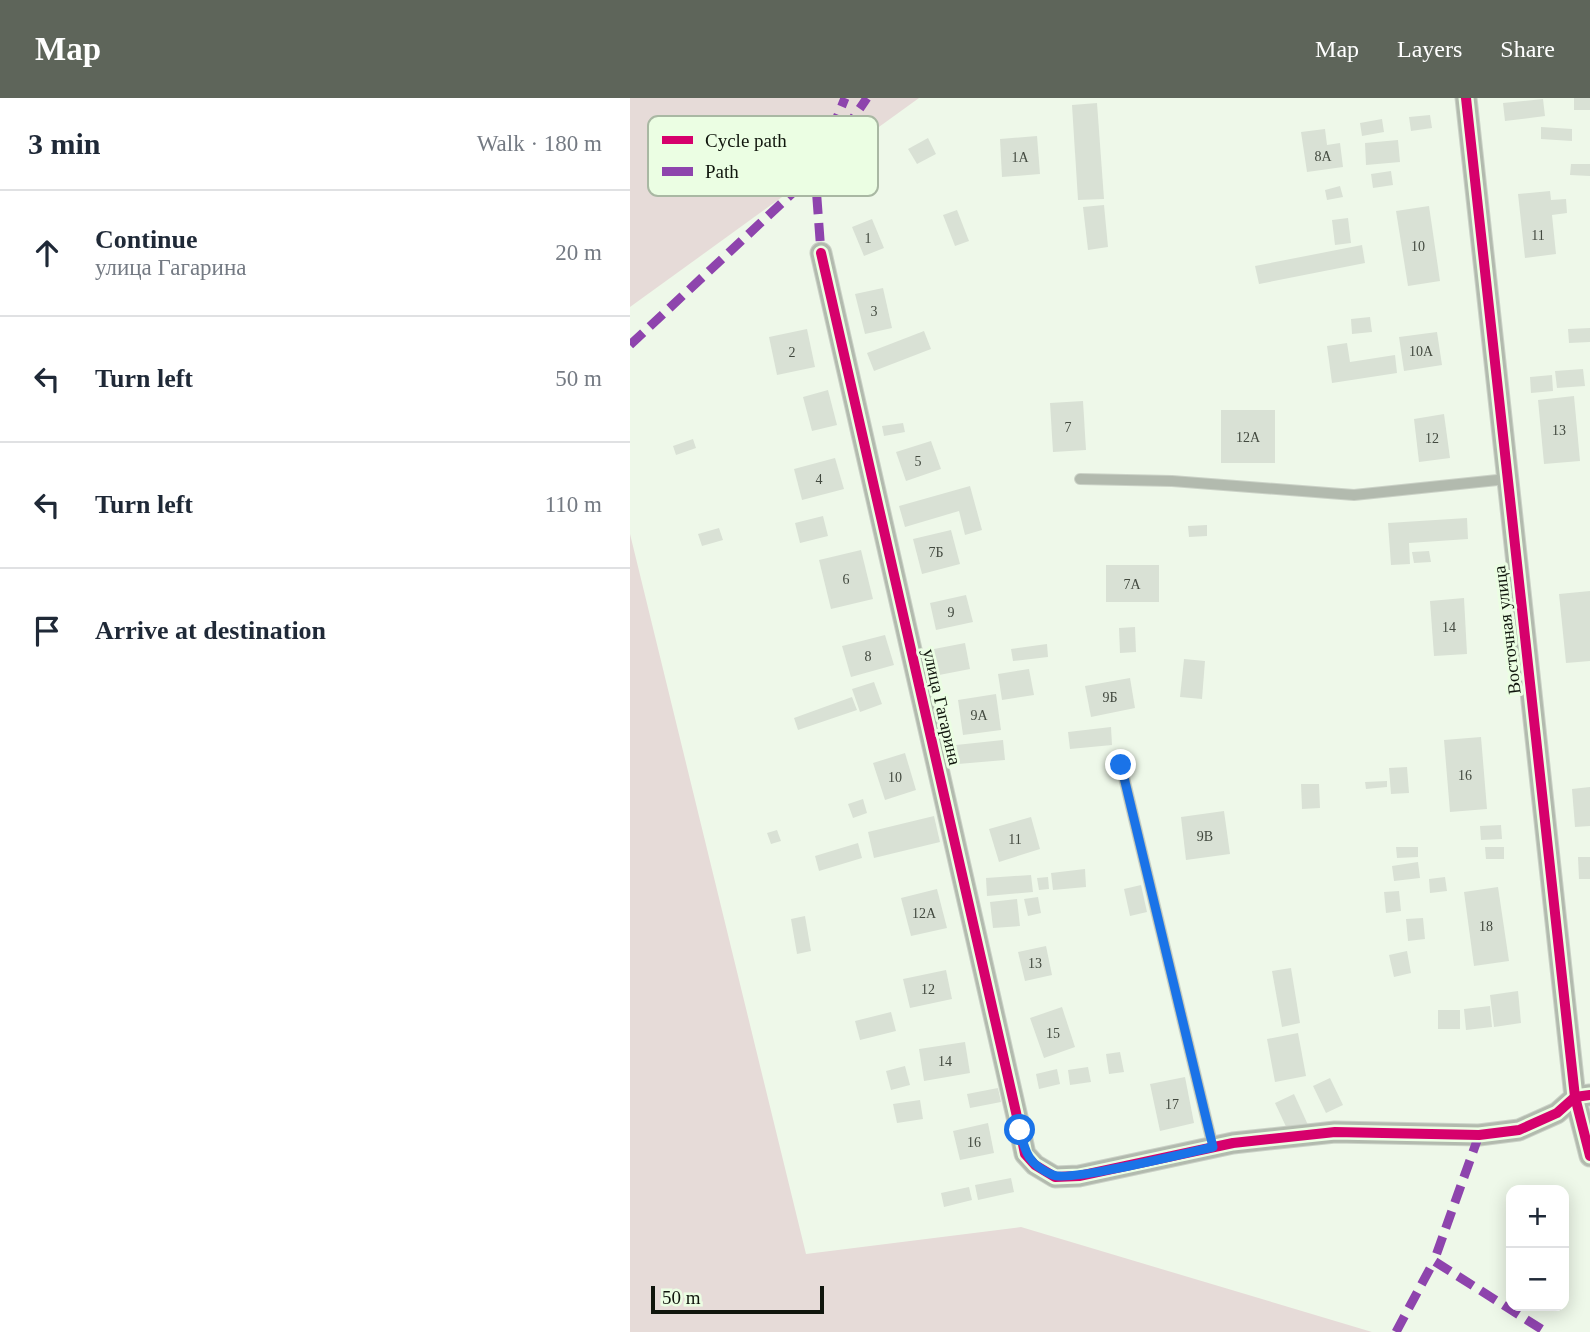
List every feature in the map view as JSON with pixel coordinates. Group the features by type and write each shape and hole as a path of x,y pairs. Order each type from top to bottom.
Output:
{"street":[{"name":"Восточная улица","path":"1466,98 1507,479 1590,1156"},
{"name":"улица Гагарина","path":"821,253 1025,1154 1035,1165 1055,1177 1079,1176 1213,1147"},
{"path":"1213,1147 1335,1132 1479,1135 1520,1130 1557,1113 1583,1096"}],"lane":[{"path":"1080,479 1172,481 1353,495 1507,479"},
{"path":"1121,765 1213,1147"}],"shaded area":[{"path":"630,98 919,98 878,128 878,116 648,116 648,196 783,196 630,307"},
{"path":"630,534 806,1254 1021,1227 1372,1332 630,1332"}],"building":[{"path":"1574,98 1590,98 1590,110 1574,110"},
{"path":"1543,99 1545,116 1505,121 1503,103"},
{"path":"1097,103 1104,199 1078,200 1072,105"},
{"path":"1430,115 1432,128 1411,131 1409,117"},
{"path":"1382,119 1384,132 1362,136 1360,123"},
{"path":"1541,127 1572,129 1572,141 1541,139"},
{"path":"1325,129 1327,145 1340,143 1343,167 1307,172 1301,132"},
{"path":"1037,136 1040,174 1002,177 1000,139"},
{"path":"928,138 936,154 917,164 908,149"},
{"path":"1398,140 1400,162 1366,165 1365,143"},
{"path":"1571,164 1590,164 1590,176 1570,175"},
{"path":"1391,171 1393,185 1373,188 1371,174"},
{"path":"1340,186 1343,197 1327,200 1325,190"},
{"path":"1550,191 1551,200 1566,199 1567,213 1552,215 1556,254 1525,258 1518,194"},
{"path":"1104,205 1108,247 1088,250 1083,207"},
{"path":"1429,206 1440,281 1408,286 1396,211"},
{"path":"957,210 969,241 955,246 943,215"},
{"path":"1348,218 1351,243 1335,245 1332,220"},
{"path":"872,219 884,248 864,256 852,227"},
{"path":"1362,245 1365,263 1259,284 1255,266"},
{"path":"883,288 892,328 865,334 855,294"},
{"path":"1370,317 1372,332 1352,334 1351,319"},
{"path":"1590,328 1590,342 1569,343 1568,329"},
{"path":"807,329 815,367 777,375 769,337"},
{"path":"924,331 931,349 874,371 867,353"},
{"path":"1437,332 1442,365 1404,371 1399,337"},
{"path":"1347,343 1350,362 1395,355 1397,373 1332,383 1327,346"},
{"path":"1583,369 1585,386 1557,388 1555,371"},
{"path":"1552,375 1553,391 1531,393 1530,377"},
{"path":"828,390 837,425 812,431 803,397"},
{"path":"1574,396 1580,461 1544,464 1538,400"},
{"path":"1083,401 1086,450 1053,452 1050,403"},
{"path":"1221,410 1275,410 1275,463 1221,463"},
{"path":"1444,414 1450,458 1419,462 1414,419"},
{"path":"903,423 905,432 884,436 882,426"},
{"path":"693,439 696,448 676,455 673,446"},
{"path":"931,441 941,469 906,481 896,452"},
{"path":"835,458 844,489 802,500 794,469"},
{"path":"970,486 982,530 965,535 959,511 905,527 899,506"},
{"path":"823,516 828,536 800,543 795,523"},
{"path":"1467,518 1468,539 1409,543 1410,564 1391,565 1388,523"},
{"path":"1207,525 1207,536 1189,537 1188,526"},
{"path":"719,528 723,540 702,546 698,534"},
{"path":"951,530 960,564 922,574 913,539"},
{"path":"861,550 873,599 831,609 819,560"},
{"path":"1429,551 1431,562 1414,563 1412,552"},
{"path":"1106,565 1159,565 1159,602 1106,602"},
{"path":"1590,591 1590,661 1566,663 1559,594"},
{"path":"966,595 973,622 936,630 930,603"},
{"path":"1464,598 1467,654 1434,656 1430,601"},
{"path":"1135,627 1136,652 1120,653 1119,628"},
{"path":"885,635 894,665 851,677 842,646"},
{"path":"965,643 970,669 934,676 929,650"},
{"path":"1047,644 1048,657 1013,661 1011,649"},
{"path":"1184,659 1205,661 1202,699 1180,697"},
{"path":"1029,669 1034,695 1002,700 998,674"},
{"path":"1130,678 1135,708 1091,717 1085,686"},
{"path":"874,682 882,704 860,712 852,689"},
{"path":"996,694 1001,730 963,735 958,700"},
{"path":"852,697 857,710 798,730 794,718"},
{"path":"1111,727 1112,745 1070,749 1068,732"},
{"path":"1481,737 1487,809 1450,812 1444,740"},
{"path":"1003,740 1005,760 958,764 956,745"},
{"path":"905,753 916,790 885,800 873,763"},
{"path":"1407,767 1409,793 1391,794 1389,768"},
{"path":"1387,781 1387,787 1366,789 1365,782"},
{"path":"1301,784 1319,784 1320,808 1302,809"},
{"path":"1590,787 1590,826 1575,827 1572,789"},
{"path":"863,799 867,813 853,818 848,804"},
{"path":"1224,811 1230,854 1186,860 1181,817"},
{"path":"934,816 940,842 874,858 868,832"},
{"path":"1031,817 1040,849 999,862 989,829"},
{"path":"1501,825 1502,839 1481,840 1480,826"},
{"path":"777,830 781,841 771,844 767,833"},
{"path":"858,843 862,858 819,871 815,856"},
{"path":"1396,847 1418,847 1418,857 1397,858"},
{"path":"1485,847 1504,847 1504,859 1486,859"},
{"path":"1578,857 1590,857 1590,879 1579,879"},
{"path":"1418,862 1420,878 1394,881 1392,866"},
{"path":"1085,869 1086,887 1053,890 1051,873"},
{"path":"1031,875 1033,892 987,896 986,878"},
{"path":"1048,877 1049,889 1039,890 1037,878"},
{"path":"1445,877 1447,891 1430,893 1429,879"},
{"path":"1141,885 1147,912 1130,916 1124,889"},
{"path":"1498,887 1509,961 1474,966 1464,892"},
{"path":"937,889 947,928 911,936 901,898"},
{"path":"1399,891 1401,911 1386,913 1384,892"},
{"path":"1038,897 1041,913 1028,916 1024,899"},
{"path":"1017,899 1020,926 993,928 990,902"},
{"path":"805,916 811,951 797,954 791,919"},
{"path":"1423,918 1425,939 1408,941 1406,919"},
{"path":"1046,946 1052,975 1025,981 1018,952"},
{"path":"1407,951 1411,973 1394,977 1389,955"},
{"path":"1291,968 1300,1023 1282,1027 1272,971"},
{"path":"946,970 952,999 910,1008 903,979"},
{"path":"1518,991 1521,1023 1494,1027 1490,995"},
{"path":"1490,1006 1492,1027 1466,1030 1464,1009"},
{"path":"1062,1007 1075,1047 1044,1058 1030,1018"},
{"path":"1438,1010 1460,1010 1460,1029 1438,1029"},
{"path":"891,1012 896,1031 860,1040 855,1021"},
{"path":"1298,1033 1306,1076 1275,1082 1267,1039"},
{"path":"965,1042 970,1073 924,1081 919,1049"},
{"path":"1120,1052 1124,1072 1109,1074 1106,1054"},
{"path":"905,1066 910,1085 891,1090 886,1071"},
{"path":"1088,1067 1091,1082 1070,1085 1068,1070"},
{"path":"1057,1069 1060,1084 1039,1089 1036,1074"},
{"path":"1185,1077 1194,1123 1160,1131 1150,1084"},
{"path":"1330,1078 1343,1105 1326,1113 1313,1086"},
{"path":"998,1088 1001,1102 970,1108 967,1094"},
{"path":"1294,1094 1308,1125 1289,1133 1275,1103"},
{"path":"920,1100 923,1119 897,1123 893,1104"},
{"path":"988,1123 994,1153 960,1160 953,1131"},
{"path":"1011,1178 1014,1192 978,1200 975,1185"},
{"path":"969,1187 972,1200 944,1207 941,1193"}],"marked path":[{"path":"838,116 845,98"},
{"path":"855,116 867,98"},
{"path":"630,345 789,196"},
{"path":"817,196 821,253"},
{"path":"1479,1135 1434,1261 1546,1332"},
{"path":"1396,1332 1434,1261"}],"cycle path":[{"path":"1466,98 1575,1097 1590,1156"},
{"path":"821,253 1025,1154 1035,1165 1055,1177 1079,1176 1233,1143 1335,1132 1479,1135 1519,1130 1557,1113 1575,1097 1590,1095"}],"route":[{"path":"1020,1130 1025,1154 1035,1165 1055,1177 1079,1176 1213,1147 1121,765"}]}
